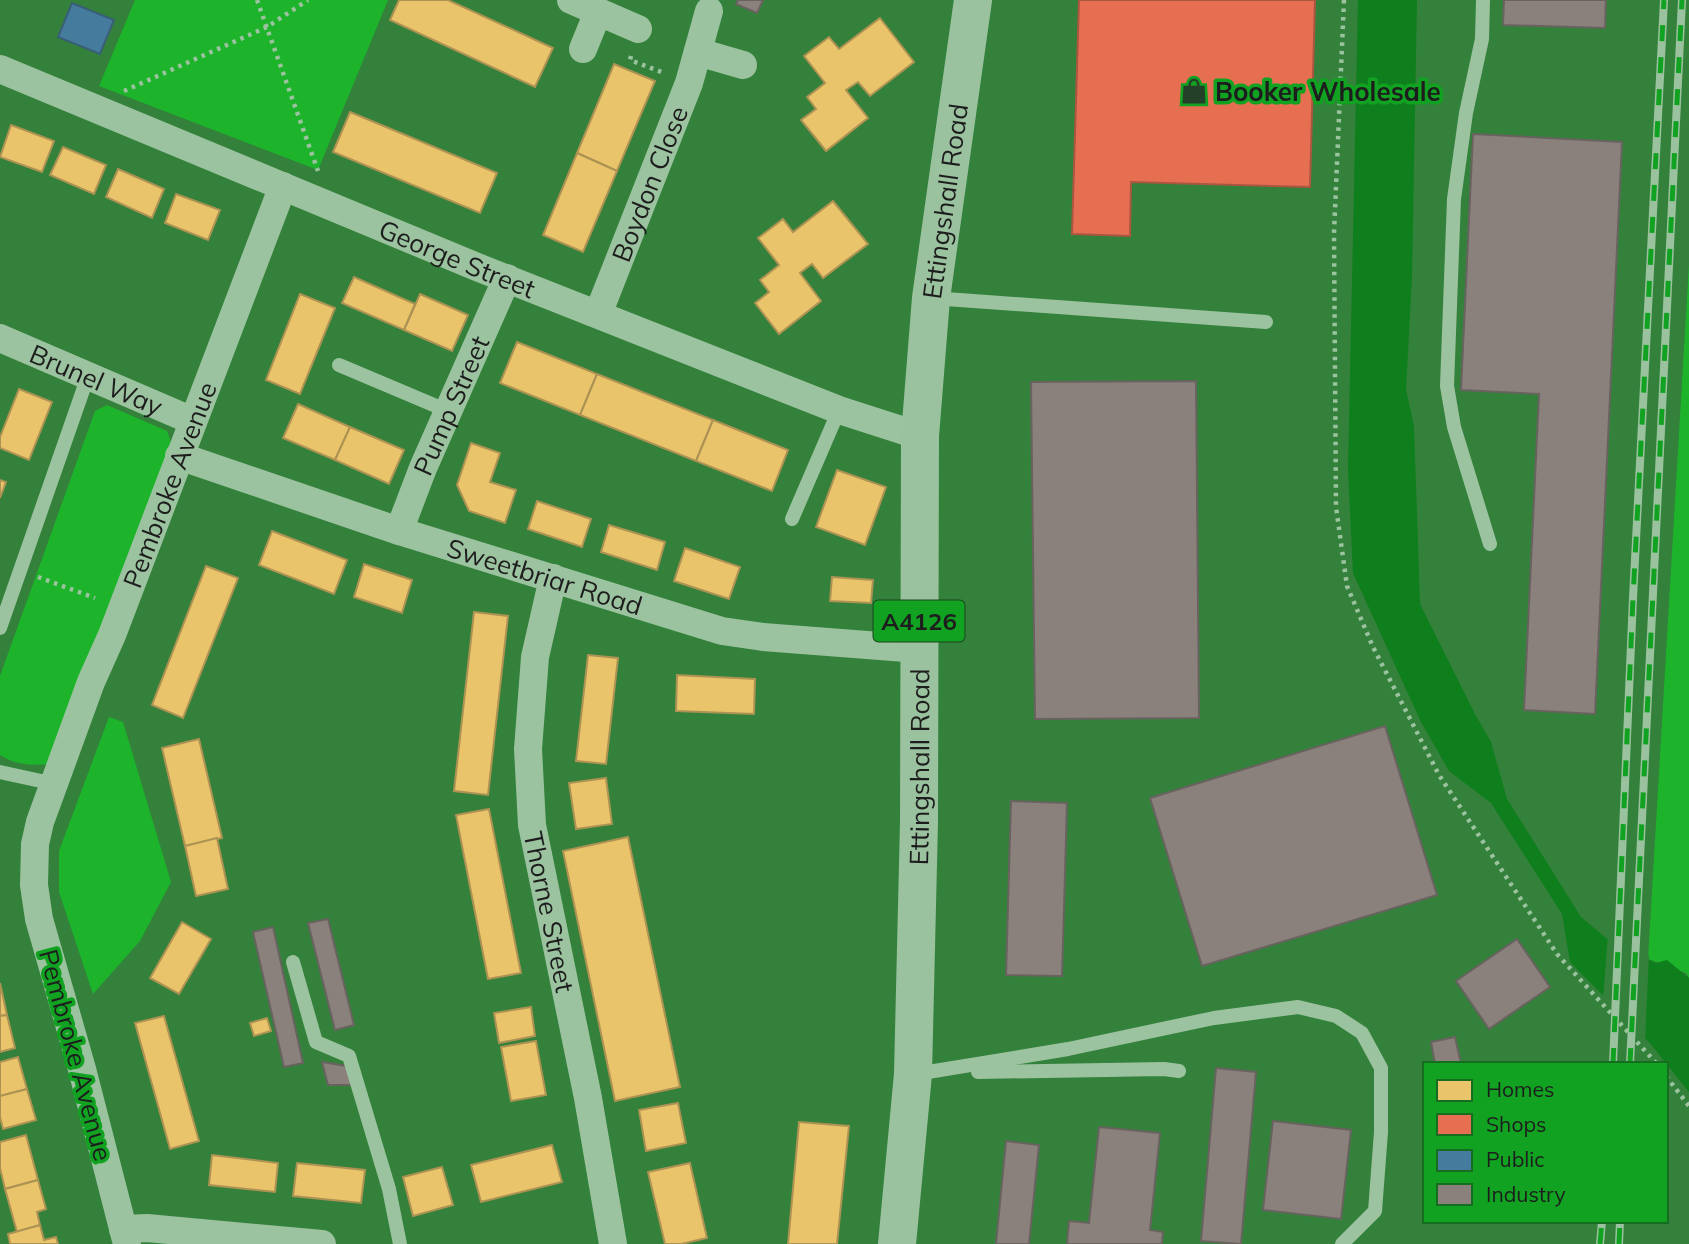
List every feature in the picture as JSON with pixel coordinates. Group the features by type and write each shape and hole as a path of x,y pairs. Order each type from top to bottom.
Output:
{"main road":[{"name":"Ettingshall Road","path":"897,1244 914,1074 919,822 920,436 931,298 973,0"}],"street":[{"path":"571,0 638,29"},
{"name":"Boydon Close","path":"598,314 690,83 709,11"},
{"path":"583,50 598,12"},
{"path":"698,52 743,65"},
{"name":"George Street","path":"0,69 507,278 839,410 920,436"},
{"name":"Pembroke Avenue","path":"125,1236 37,908 34,885 35,844 40,822 91,682 122,608 283,186"},
{"name":"Pump Street","path":"398,531 507,278"},
{"name":"Brunel Way","path":"0,338 192,421"},
{"name":"Sweetbriar Road","path":"179,456 398,531 722,631 763,637 919,649"},
{"name":"Thorne Street","path":"553,578 535,657 528,749 532,825 588,1098 614,1244"},
{"path":"125,1236 147,1228 322,1244"}],"lane":[{"path":"1483,0 1482,39 1466,113 1454,199 1447,386 1454,427 1490,544"},
{"path":"931,298 1266,322"},
{"path":"339,365 448,411"},
{"path":"0,628 88,376"},
{"path":"792,519 839,410"},
{"path":"0,772 55,784"},
{"path":"293,962 316,1042 349,1056 389,1189 400,1244"},
{"path":"914,1074 1068,1049 1214,1018 1298,1006 1336,1016 1362,1033 1381,1068 1381,1132 1375,1211 1342,1244"},
{"path":"914,1074 1179,1071"}],"path":[{"path":"257,0 318,170 323,203"},
{"path":"93,107 118,93 267,27 308,0"},
{"path":"1344,0 1334,233 1336,507 1347,586 1373,647 1439,775 1558,954 1655,1062"},
{"path":"21,571 122,608"},
{"path":"1668,1079 1689,1106"}],"shaded area":[{"path":"135,0 388,0 318,170 99,86"},
{"path":"1358,0 1417,0 1412,276 1406,390 1414,426 1420,604 1491,742 1507,799 1581,917 1606,938 1656,963 1667,960 1689,978 1689,1092 1668,1066 1668,1062 1665,1062 1649,1042 1570,962 1562,914 1491,803 1449,771 1421,722 1353,573 1348,470"},
{"path":"1689,264 1689,978 1686,973 1648,959"},
{"path":"107,405 167,431 171,442 51,764 18,763 0,755 0,676 95,411"},
{"path":"109,717 123,722 171,882 140,941 93,994 59,892 59,851"}],"pier":[{"path":"1608,935 1649,955 1645,1043 1603,998"}],"building: Homes":[{"path":"399,0 448,0 553,48 535,87 390,20"},
{"path":"880,18 914,62 870,96 858,82 846,90 868,118 826,151 801,120 816,109 807,97 825,83 804,56 829,37 839,49"},
{"path":"614,64 655,81 617,171 577,153"},
{"path":"350,112 497,173 480,213 333,152"},
{"path":"11,125 54,141 42,172 0,157"},
{"path":"63,147 106,165 94,194 50,175"},
{"path":"577,153 617,171 583,252 543,235"},
{"path":"118,169 164,189 152,218 106,197"},
{"path":"176,194 220,210 208,240 165,223"},
{"path":"833,201 868,244 823,278 812,264 800,273 821,301 779,334 755,303 769,292 760,280 779,265 758,238 783,219 793,232"},
{"path":"354,277 415,304 404,330 342,303"},
{"path":"300,294 335,308 300,394 266,380"},
{"path":"420,294 468,315 452,351 404,330"},
{"path":"517,342 597,374 580,415 500,383"},
{"path":"597,374 713,420 696,461 580,415"},
{"path":"19,389 52,402 29,460 0,448 0,437"},
{"path":"298,404 350,427 335,460 283,438"},
{"path":"713,420 788,450 772,491 696,461"},
{"path":"350,427 404,450 389,484 335,460"},
{"path":"471,443 500,453 490,482 516,490 505,523 469,511 457,485"},
{"path":"837,470 886,487 865,545 816,527"},
{"path":"0,480 6,482 0,498"},
{"path":"537,501 591,519 582,547 528,529"},
{"path":"609,525 665,542 657,570 601,552"},
{"path":"272,531 347,560 334,594 259,565"},
{"path":"685,548 740,567 729,599 674,581"},
{"path":"364,564 412,580 402,613 354,597"},
{"path":"206,566 238,578 183,718 152,705"},
{"path":"832,577 873,580 871,603 830,601"},
{"path":"474,612 508,616 488,795 454,791"},
{"path":"588,655 618,658 606,764 576,761"},
{"path":"677,675 755,679 754,714 676,711"},
{"path":"199,739 222,838 185,846 162,748"},
{"path":"606,778 612,824 576,829 569,783"},
{"path":"489,809 521,973 488,979 456,815"},
{"path":"628,837 680,1087 615,1101 563,851"},
{"path":"217,838 228,889 196,896 185,846"},
{"path":"182,922 211,939 179,994 150,978"},
{"path":"0,983 7,1015 0,1016"},
{"path":"531,1007 535,1036 499,1043 494,1013"},
{"path":"7,1015 15,1048 0,1052 0,1016"},
{"path":"164,1016 199,1141 170,1149 135,1023"},
{"path":"267,1018 271,1031 254,1036 250,1023"},
{"path":"536,1041 546,1095 511,1101 501,1047"},
{"path":"18,1057 27,1089 0,1096 0,1062"},
{"path":"27,1089 36,1120 3,1129 0,1096"},
{"path":"678,1103 686,1143 646,1151 639,1110"},
{"path":"799,1122 849,1126 837,1244 788,1244"},
{"path":"26,1135 38,1180 5,1189 0,1168 0,1142"},
{"path":"552,1145 562,1182 481,1202 471,1165"},
{"path":"212,1155 278,1163 275,1192 209,1185"},
{"path":"297,1163 365,1170 361,1203 293,1196"},
{"path":"690,1163 707,1238 681,1244 665,1244 648,1172"},
{"path":"442,1167 453,1205 413,1216 403,1177"},
{"path":"38,1180 46,1209 37,1212 40,1225 17,1232 5,1189"},
{"path":"40,1225 44,1240 56,1237 58,1244 10,1244 8,1234"}],"building: Shops":[{"name":"Booker Wholesale","path":"1079,0 1315,0 1310,187 1131,182 1130,236 1072,234"}],"building: Public":[{"path":"72,3 114,20 100,54 58,37"}],"building: Industry":[{"path":"738,0 763,0 757,13 736,4"},
{"path":"1504,0 1606,0 1605,28 1503,25"},
{"path":"1473,134 1622,142 1595,714 1524,710 1539,394 1461,390"},
{"path":"1196,381 1199,718 1035,719 1031,382"},
{"path":"1385,726 1437,895 1202,966 1150,798"},
{"path":"1011,801 1067,803 1062,976 1006,975"},
{"path":"328,919 354,1025 335,1030 308,923"},
{"path":"273,927 303,1063 284,1067 253,932"},
{"path":"1517,939 1550,987 1489,1029 1456,981"},
{"path":"1455,1037 1461,1062 1435,1062 1431,1042"},
{"path":"322,1062 347,1066 352,1085 328,1085"},
{"path":"1216,1068 1256,1072 1241,1244 1201,1241"},
{"path":"1273,1121 1351,1130 1341,1219 1263,1210"},
{"path":"1099,1127 1160,1133 1150,1230 1163,1232 1162,1244 1067,1244 1069,1221 1089,1223"},
{"path":"1006,1141 1039,1145 1029,1244 996,1244"}],"railway":[{"path":"1613,1062 1633,598 1664,0"},
{"path":"1630,1062 1682,0"},
{"path":"1600,1244 1602,1223"},
{"path":"1619,1244 1620,1223"}],"place":[{"name":"Booker Wholesale","path":"1194,91"}]}
